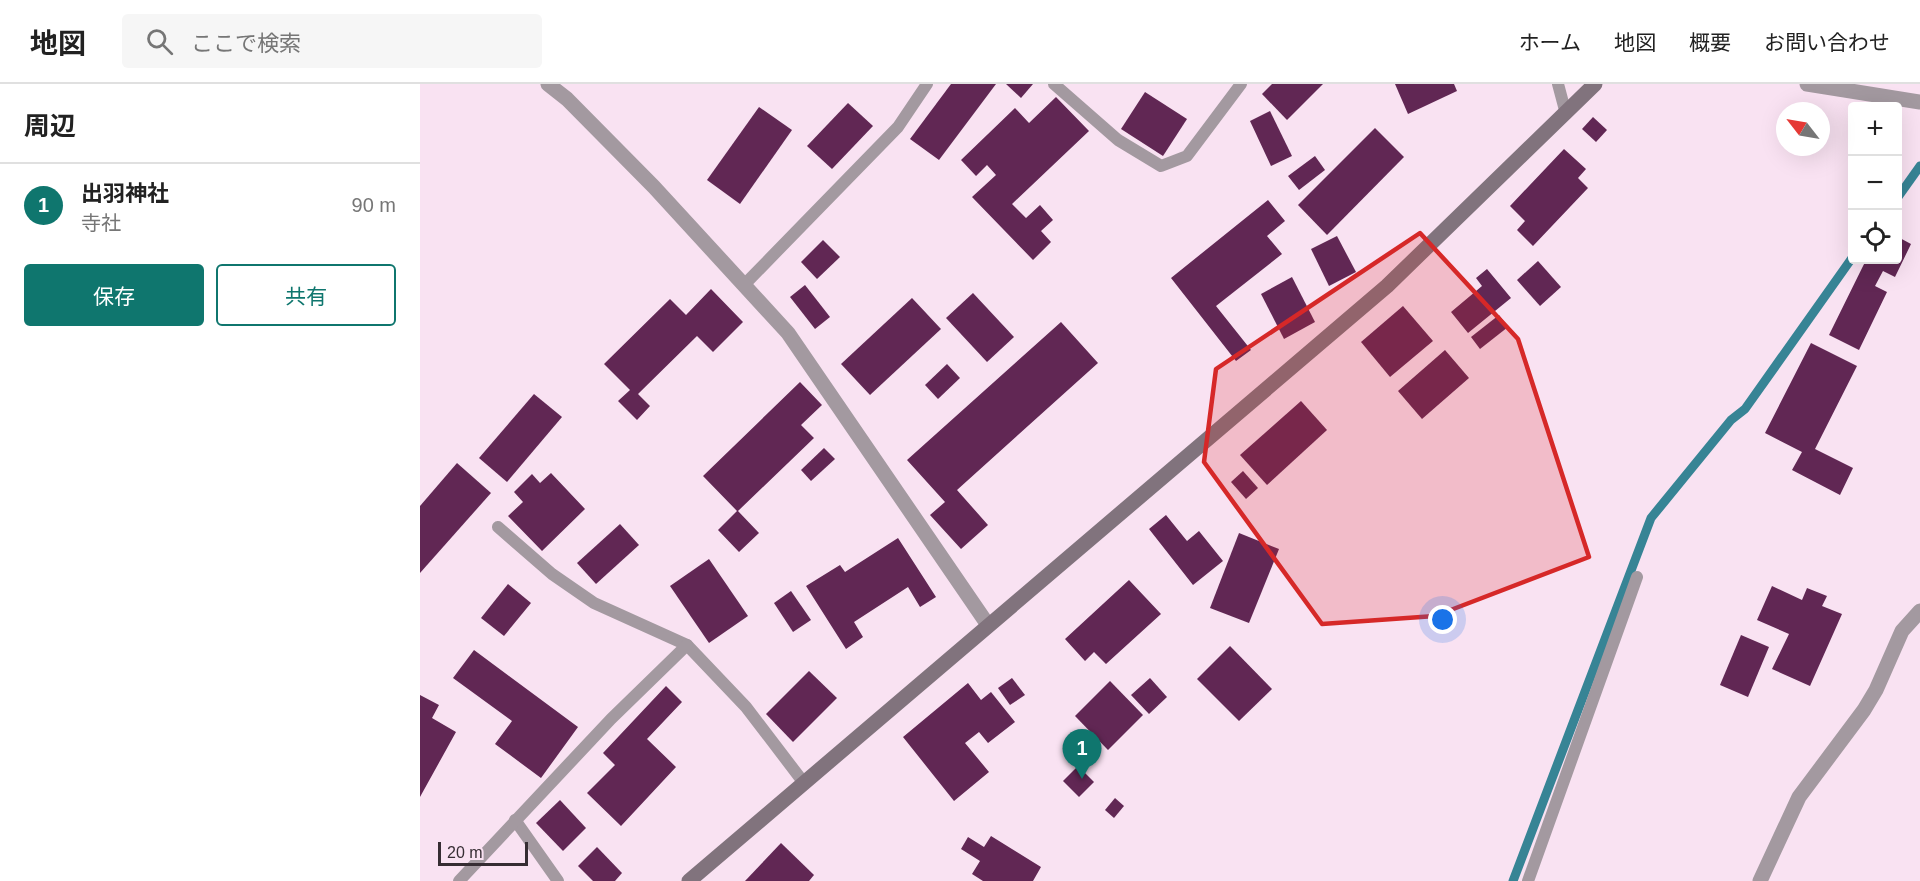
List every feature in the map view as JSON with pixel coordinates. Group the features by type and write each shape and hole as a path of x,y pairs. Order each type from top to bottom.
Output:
{"street":[{"path":"548,84 567,99 654,187 788,333 988,625"},
{"path":"689,881 1387,286 1595,84"},
{"path":"1807,84 1920,102"},
{"path":"1760,881 1800,797 1864,710 1876,690 1902,631 1920,611"}],"lane":[{"path":"744,285 898,127 927,84"},
{"path":"1054,84 1118,140 1161,166 1187,156 1241,84"},
{"path":"1558,84 1566,114"},
{"path":"498,527 552,574 594,603 687,645 746,707 804,783"},
{"path":"1528,881 1637,577"},
{"path":"459,881 619,711 687,645"},
{"path":"515,820 558,881"}],"highlighted area":[{"path":"1420,233 1518,339 1589,557 1435,616 1322,624 1204,462 1216,369"}],"building":[{"path":"951,84 996,84 939,160 910,139"},
{"path":"1006,84 1033,84 1021,98"},
{"path":"1272,84 1323,84 1287,120 1262,94"},
{"path":"1395,84 1454,84 1457,91 1408,114"},
{"path":"1145,92 1187,119 1163,156 1121,129"},
{"path":"1056,97 1089,131 1012,204 1026,218 1040,205 1053,220 1041,231 1051,242 1033,260 972,197 996,175 987,165 976,176 961,160 1015,108 1029,123"},
{"path":"848,103 873,126 832,169 807,146"},
{"path":"759,107 792,130 740,204 707,180"},
{"path":"1270,111 1292,156 1271,166 1250,121"},
{"path":"1593,117 1607,130 1596,142 1582,129"},
{"path":"1375,128 1404,157 1327,235 1298,205"},
{"path":"1564,149 1586,169 1578,178 1588,188 1533,246 1517,230 1525,221 1510,206"},
{"path":"1315,156 1325,170 1299,190 1288,176"},
{"path":"1268,200 1285,221 1267,236 1282,254 1216,306 1251,350 1236,361 1171,278"},
{"path":"1337,236 1356,272 1329,286 1311,249"},
{"path":"1902,239 1911,244 1902,263"},
{"path":"823,240 840,257 817,279 801,262"},
{"path":"1538,261 1561,287 1540,306 1517,280"},
{"path":"1864,264 1901,264 1895,277 1883,271 1875,286 1887,292 1859,350 1829,335"},
{"path":"1487,269 1511,298 1468,333 1451,312 1482,286 1476,278"},
{"path":"1292,277 1315,322 1284,339 1261,294"},
{"path":"805,285 830,317 815,329 790,297"},
{"path":"711,289 743,322 713,352 697,336 638,394 650,406 637,420 618,401 630,390 604,364 670,299 686,315"},
{"path":"973,293 1014,337 987,362 946,318"},
{"path":"912,298 941,329 870,395 841,364"},
{"path":"1403,306 1433,341 1390,377 1361,342"},
{"path":"1499,315 1508,327 1480,349 1471,337"},
{"path":"1061,322 1098,363 957,490 988,525 961,549 930,515 945,502 907,460"},
{"path":"1811,343 1857,366 1815,449 1853,468 1840,495 1792,470 1802,452 1765,433"},
{"path":"1445,350 1469,378 1422,419 1398,391"},
{"path":"947,364 960,378 938,399 925,385"},
{"path":"800,382 822,405 801,425 814,438 738,511 759,533 739,552 718,530 737,511 703,476"},
{"path":"534,394 562,417 507,482 479,458"},
{"path":"1301,401 1327,430 1267,485 1240,455"},
{"path":"824,448 835,459 811,481 801,470"},
{"path":"457,463 491,493 420,573 420,506"},
{"path":"1243,471 1258,488 1246,499 1231,482"},
{"path":"551,473 585,509 542,551 508,516 523,502 514,492 532,474 540,483"},
{"path":"1166,515 1187,541 1199,531 1223,561 1193,585 1149,529"},
{"path":"620,524 639,545 596,584 577,563"},
{"path":"1239,533 1279,549 1249,623 1210,608"},
{"path":"898,538 936,597 920,607 908,587 854,622 863,637 846,649 806,586 840,565 845,572"},
{"path":"709,559 748,616 709,643 670,586"},
{"path":"1129,580 1161,614 1106,664 1094,652 1085,661 1065,639"},
{"path":"508,584 531,603 504,636 481,618"},
{"path":"1772,586 1802,600 1807,588 1827,596 1822,606 1842,614 1810,686 1772,669 1789,634 1757,620"},
{"path":"791,591 811,620 793,632 774,603"},
{"path":"1741,635 1769,647 1748,697 1720,685"},
{"path":"1230,646 1272,689 1239,721 1197,679"},
{"path":"474,650 578,727 541,778 495,744 512,721 453,678"},
{"path":"809,671 837,698 793,742 766,714"},
{"path":"1012,678 1025,695 1010,705 998,688"},
{"path":"1150,678 1167,697 1149,714 1131,695"},
{"path":"1110,681 1143,715 1108,750 1075,716"},
{"path":"968,683 981,700 991,692 1015,722 988,743 979,732 965,743 989,772 954,801 903,737"},
{"path":"666,686 682,702 647,739 676,767 621,826 587,793 615,765 603,753"},
{"path":"420,695 439,705 432,718 456,732 420,797"},
{"path":"1078,766 1094,782 1079,797 1063,781"},
{"path":"1115,798 1124,806 1114,818 1105,810"},
{"path":"560,800 586,828 563,851 536,823"},
{"path":"991,836 1041,867 1033,881 983,881 972,874 980,861 961,849 968,837 984,847"},
{"path":"781,843 814,875 809,881 745,881"},
{"path":"597,847 622,873 615,881 593,881 578,866"}],"waterway":[{"path":"1902,191 1920,166"},
{"path":"1513,881 1651,518 1731,420 1745,409 1848,264"}],"place":[{"name":"出羽神社","path":"1082,779"}]}
